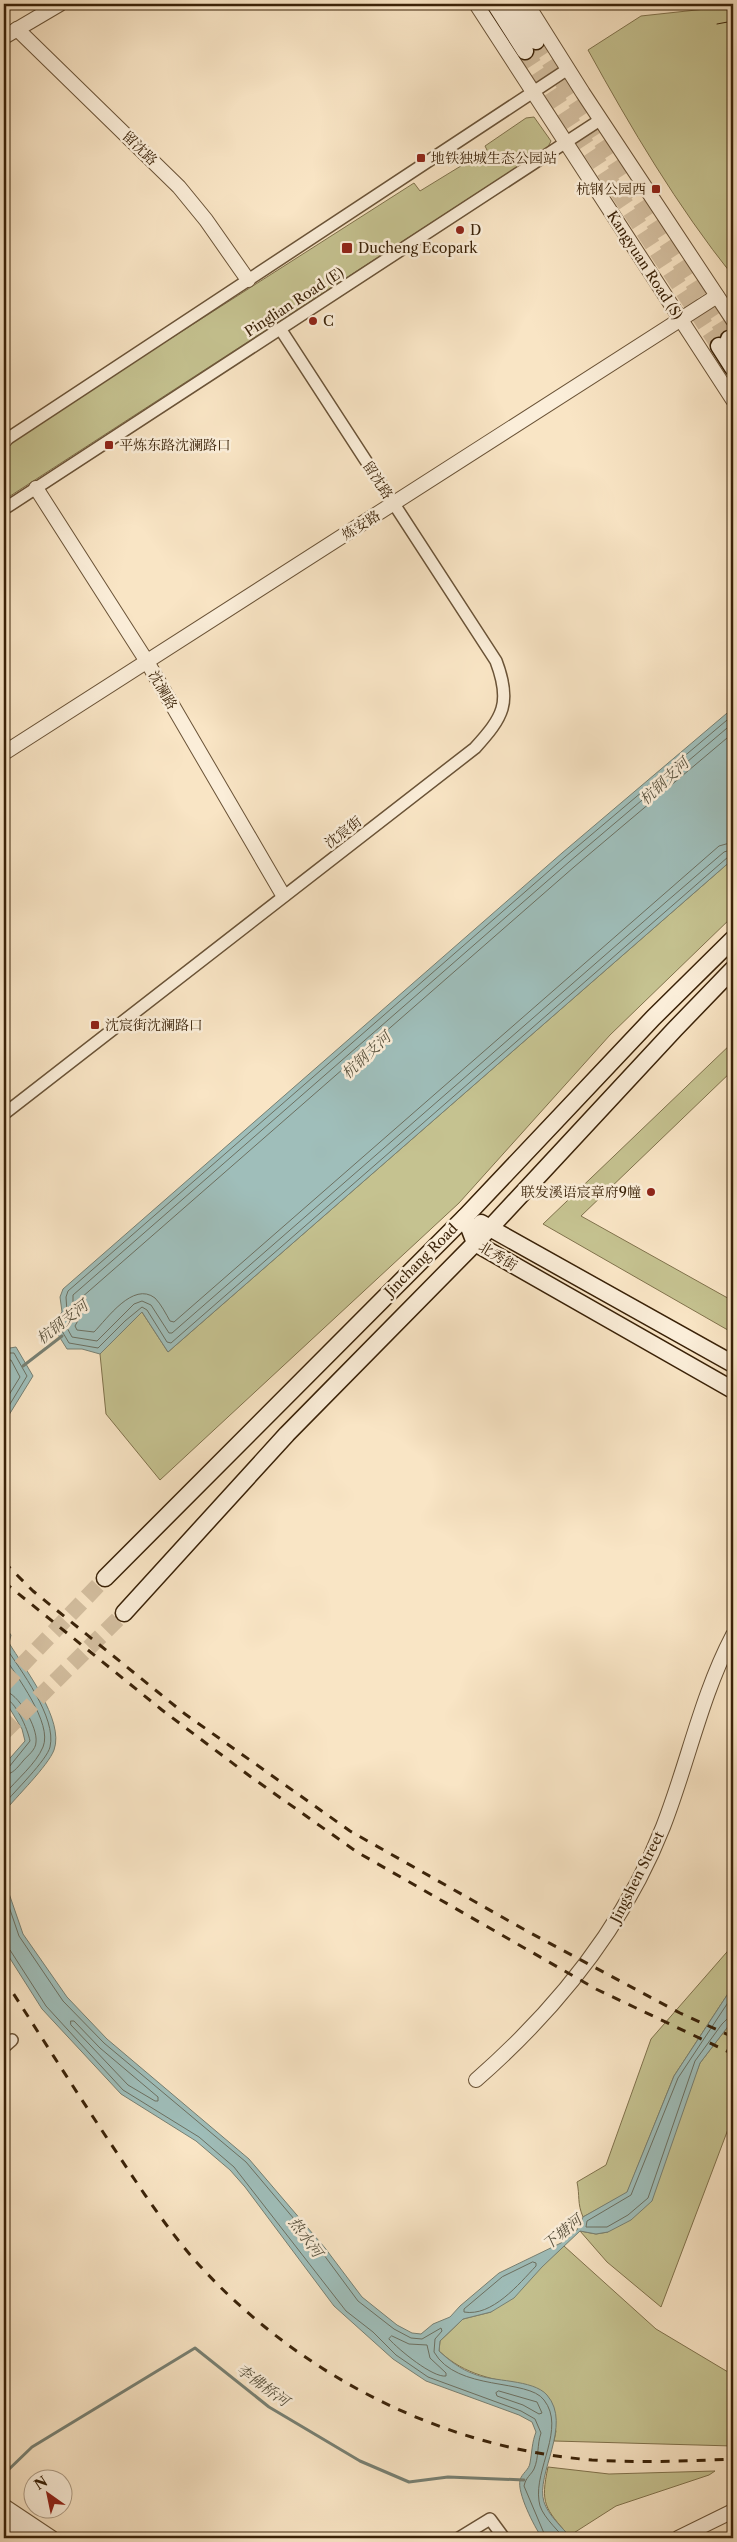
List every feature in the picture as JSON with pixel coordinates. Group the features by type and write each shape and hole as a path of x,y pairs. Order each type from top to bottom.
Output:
{"main road":[{"path":"495,4 531,46 512,4"},
{"path":"727,343 733,368"},
{"name":"Jinchang Road","path":"105,1578 465,1217 653,1018 733,939"},
{"name":"Jinchang Road","path":"124,1613 287,1434 491,1227 674,1029 733,969"},
{"name":"北秀街","path":"465,1217 491,1227 733,1364"},
{"name":"北秀街","path":"465,1217 475,1243 733,1390"}],"street":[{"path":"4,37 60,4"},
{"name":"Kangyuan Road (S)","path":"476,4 733,400"},
{"path":"527,4 600,120 733,320"},
{"name":"留沈路","path":"17,29 179,187 206,220 248,280"},
{"path":"4,439 568,69"},
{"name":"Pinglian Road (E)","path":"4,509 600,120"},
{"name":"炼安路","path":"4,753 146,660 395,505 718,296"},
{"name":"留沈路","path":"280,330 395,505"},
{"name":"沈澜路","path":"36,488 146,660 283,895"},
{"name":"沈宸街","path":"4,1114 474,748 499,720 504,706 501,675 496,661 395,505"},
{"name":"Jingshen Street","path":"476,2080 500,2059 593,1956 640,1878 663,1826 706,1697 733,1635"},
{"path":"4,2506 52,2538"},
{"path":"678,2538 733,2511"},
{"path":"459,2538 490,2519 504,2538"},
{"path":"4,2520 31,2538"}],"shaded area":[{"path":"733,6 733,276 693,222 656,166 588,50 641,16"},
{"name":"Ducheng Ecopark","path":"534,117 551,141 548,147 4,500 4,445 414,183 420,191 487,150 485,146 526,118"},
{"path":"733,859 733,916 610,1035 459,1203 160,1480 106,1414 100,1354 142,1312 168,1352"},
{"path":"733,1042 733,1070 581,1216 733,1301 733,1333 543,1224"},
{"path":"733,1945 733,1986 674,2076 627,2193 583,2217 577,2182 606,2165 651,2039"},
{"path":"733,2020 733,2116 661,2307 607,2262 580,2231 596,2234 608,2232 694,2078 700,2063"},
{"path":"564,2246 656,2329 733,2375 733,2446 554,2441 556,2431 528,2386 480,2375 459,2366 439,2351 440,2341 463,2319 491,2312"},
{"path":"548,2467 609,2474 715,2471 709,2475 616,2506 569,2536 554,2519 546,2505 545,2489"}],"water":[{"path":"733,708 733,859 168,1352 142,1312 100,1354 82,1349 67,1349 52,1325 62,1312 60,1297 63,1289 562,853"},
{"path":"16,1347 33,1376 4,1423 4,1349"},
{"path":"4,1626 11,1635 9,1643 33,1680 49,1710 56,1738 51,1757 4,1812 4,1765 25,1741 22,1729 4,1699"},
{"name":"热水河","path":"4,1879 23,1934 67,1997 107,2039 249,2159 325,2248 362,2297 397,2325 412,2333 421,2334 433,2324 450,2317 460,2306 499,2273 561,2243 577,2230 583,2217 627,2192 674,2076 733,1986 733,2020 700,2063 652,2201 631,2220 608,2232 596,2234 580,2231 542,2267 514,2298 491,2312 463,2319 440,2341 439,2351 464,2370 482,2377 532,2386 547,2395 554,2407 556,2420 555,2435 544,2478 544,2502 552,2516 571,2538 542,2538 531,2518 521,2493 520,2480 530,2463 536,2432 532,2422 519,2415 426,2381 393,2359 334,2306 245,2187 230,2170 196,2141 121,2094 42,2009 4,1949"}],"waterway":[{"name":"杭钢支河","path":"23,1366 62,1336"},
{"name":"李佛桥河","path":"4,2474 32,2447 195,2348 269,2407 360,2461 409,2482 448,2477 524,2480"}],"tunnel":[{"path":"536,41 729,339"},
{"path":"525,51 719,346"},
{"path":"4,1684 105,1578"},
{"path":"4,1732 124,1613"}],"tram line":[{"path":"717,24 733,21"}],"railway":[{"path":"4,1562 33,1591 185,1714 350,1831 525,1930 680,2013 733,2037"},
{"path":"4,1582 162,1710 251,1777 357,1852 596,1989 733,2054"},
{"path":"4,1979 138,2185 189,2253 240,2305 283,2341 329,2373 378,2400 429,2422 482,2440 537,2453 610,2461 733,2459"}],"place":[{"name":"地铁独城生态公园站","path":"421,158"},
{"name":"杭钢公园西","path":"656,189"},
{"name":"D","path":"460,230"},
{"name":"Ducheng Ecopark","path":"347,248"},
{"name":"C","path":"313,321"},
{"name":"平炼东路沈澜路口","path":"109,445"},
{"name":"沈宸街沈澜路口","path":"95,1025"},
{"name":"联发溪语宸章府9幢","path":"651,1192"}],"water label":[{"name":"下塘河","path":"562,2232"}]}
